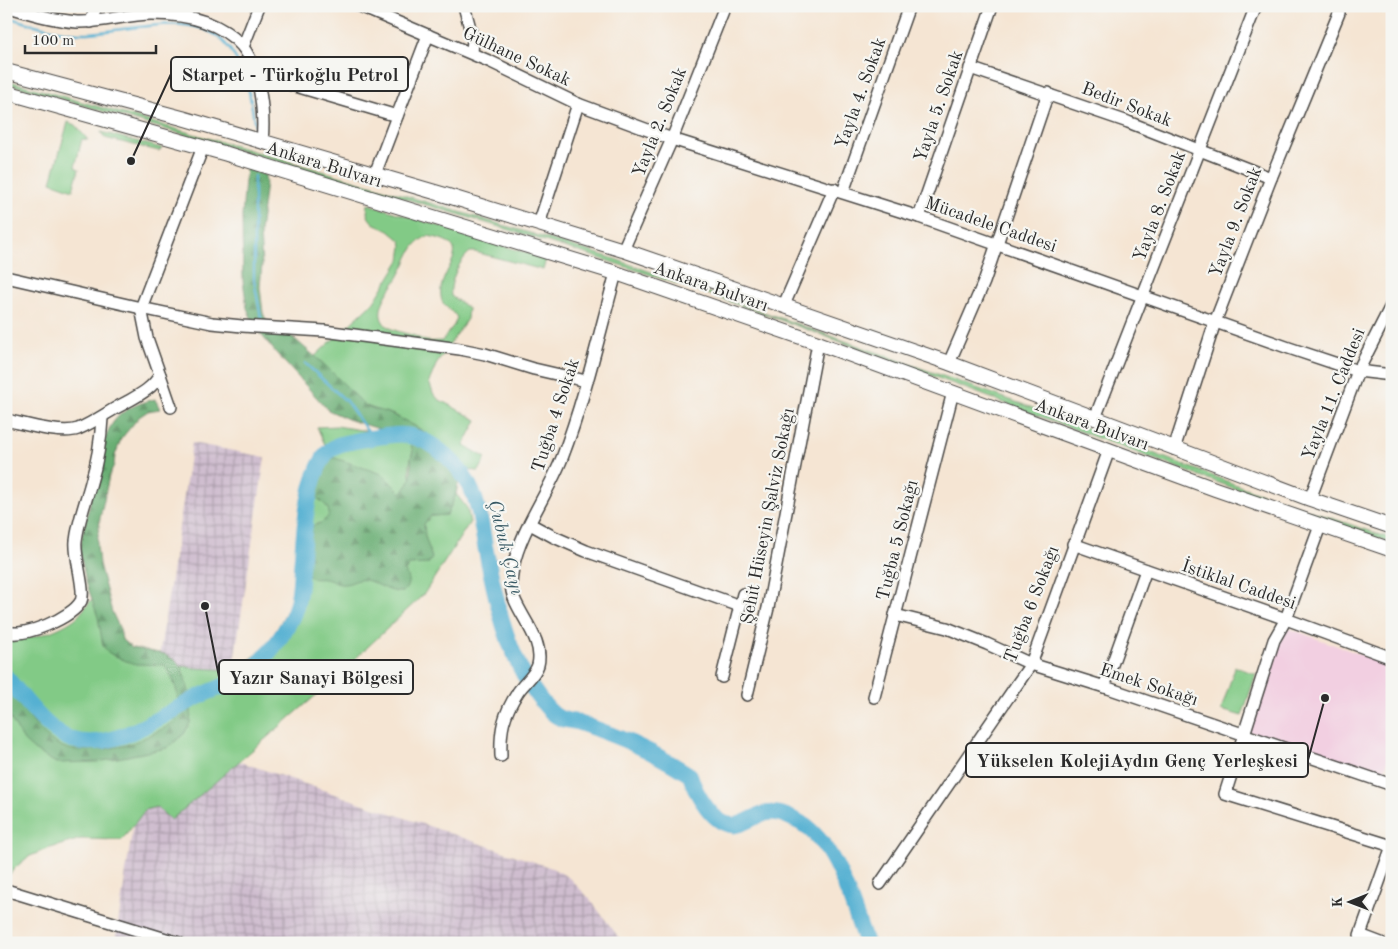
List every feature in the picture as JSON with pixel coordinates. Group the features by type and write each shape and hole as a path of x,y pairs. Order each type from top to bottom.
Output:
{"main road":[{"name":"Ankara Bulvarı","path":"6,72 182,118 375,174 623,250 948,364 1310,499 1392,527"},
{"name":"Ankara Bulvarı","path":"6,92 203,147 616,273 818,343 1109,450 1392,550"}],"street":[{"path":"6,6 22,8 48,18 77,22 91,22 130,15 192,12 216,26 243,47 256,74 262,106 262,142"},
{"path":"91,22 96,6"},
{"path":"243,47 259,6"},
{"name":"Gülhane Sokak","path":"359,6 472,54 578,104"},
{"path":"464,6 473,39 472,54"},
{"name":"Yayla 2. Sokak","path":"623,250 672,140 725,6"},
{"name":"Yayla 4. Sokak","path":"784,305 838,190 909,6"},
{"name":"Yayla 5. Sokak","path":"919,217 992,6"},
{"name":"Yayla 8. Sokak","path":"1095,418 1256,6"},
{"name":"Yayla 9. Sokak","path":"1174,448 1215,322 1271,178 1339,13"},
{"path":"375,174 428,35"},
{"name":"Bedir Sokak","path":"970,68 1048,93 1128,122 1271,178"},
{"path":"256,74 397,116"},
{"path":"948,364 984,282 1048,93"},
{"path":"539,224 578,104"},
{"name":"Mücadele Caddesi","path":"578,104 672,140 838,190 919,217 1358,372 1392,374"},
{"path":"171,406 147,338 141,308 203,147"},
{"name":"Tuğba 4 Sokak","path":"501,756 501,726 518,692 538,664 537,645 514,599 511,585 514,561 530,524 560,466 586,382 616,273"},
{"path":"6,277 212,323 324,330 460,349 586,382"},
{"name":"Yayla 11. Caddesi","path":"1310,499 1358,372 1392,304"},
{"name":"Şehit Hüseyin Şalviz Sokağı","path":"747,695 768,608 818,343"},
{"path":"6,420 49,428 77,429 102,418 146,391 156,382 160,375"},
{"name":"Tuğba 5 Sokağı","path":"874,697 953,392"},
{"path":"6,632 11,634 20,632 59,620 75,609 83,597 83,588 76,562 76,542 99,448 102,418"},
{"name":"Tuğba 6 Sokağı","path":"880,884 1031,664 1073,544 1109,450"},
{"path":"530,524 586,551 740,606"},
{"path":"1320,526 1286,619 1274,640 1225,794 1392,846 1360,936 1382,943"},
{"name":"İstiklal Caddesi","path":"1073,544 1392,658"},
{"path":"1104,687 1146,570"},
{"path":"722,677 743,594"},
{"name":"Emek Sokağı","path":"895,615 961,633 1031,664 1392,785"},
{"path":"6,890 179,943"}],"shaded area":[{"path":"192,443 265,457 220,755 552,868 568,877 589,898 623,943 115,943"},
{"path":"1285,627 1392,666 1392,751 1382,776 1247,731"}],"green space":[{"path":"6,80 367,184 612,258 1058,417 1242,487 1392,539 1392,543 1194,474 901,364 704,293 531,236 6,83"},
{"path":"68,122 75,125 88,140 82,139 75,167 79,169 73,190 51,182"},
{"path":"101,132 162,148 159,151 105,138"},
{"path":"246,168 265,175 266,183 260,232 262,265 260,287 263,313 267,322 289,334 326,366 366,406 405,421 432,438 448,453 461,470 456,494 447,515 431,516 424,524 425,536 432,558 428,564 409,565 405,571 408,585 403,592 389,590 366,580 341,584 314,578 307,574 305,569 302,556 301,532 322,522 329,513 321,501 306,493 307,487 321,480 325,460 332,457 382,474 401,493 410,480 413,451 410,443 389,432 350,420 328,410 255,327 247,308 243,281 242,216"},
{"path":"368,204 546,259 543,270 470,252 462,261 453,278 451,296 468,308 467,319 436,365 429,382 433,393 438,399 477,420 464,445 486,458 479,471 461,470 451,454 395,415 366,406 315,356 374,302 400,260 401,241 389,231 373,223 367,213","holes":["428,236 444,240 452,246 454,253 443,280 441,290 442,301 457,318 454,325 442,341 426,341 390,328 383,321 381,309 411,251 422,239"]},
{"path":"155,399 160,409 148,411 139,417 121,439 115,456 100,518 97,544 99,564 122,640 132,648 164,654 181,666 192,701 190,723 184,734 167,748 98,762 56,763 34,750 24,741 6,711 6,687 46,736 63,747 73,750 117,747 133,742 169,726 177,715 177,692 164,665 136,664 126,661 109,653 103,646 98,617 86,582 80,552 82,535 93,491 96,486 102,449 110,426 126,410"},
{"path":"337,426 373,432 410,443 413,451 410,478 424,524 431,516 447,515 456,494 467,508 470,522 424,594 320,692 171,820 156,807 145,810 122,840 81,839 47,849 28,857 6,878 6,639 33,637 62,626 77,617 92,599 120,629 122,640 132,648 164,654 181,666 195,668 234,670 244,664 268,646 294,597 307,487 314,466 325,445 317,427"},
{"path":"1235,667 1256,674 1242,716 1221,710"}],"waterway":[{"path":"6,17 47,28 79,33 172,24 204,29 222,40 238,62 248,86 255,126"},
{"path":"254,176 254,280 261,318"},
{"path":"305,363 346,401 373,439"},
{"name":"Çubuk Çayı","path":"6,677 36,713 54,730 73,740 90,742 125,735 194,699 229,684 255,667 273,648 288,625 294,611 300,588 306,512 313,482 325,456 336,446 359,440 400,435 416,438 437,448 455,464 473,493 503,624 517,662 526,679 547,708 562,719 576,722 642,748 690,775 701,799 720,821 736,825 760,815 776,813 801,823 814,833 833,861 848,894 866,943"}],"place":[{"name":"Starpet - Türkoğlu Petrol","path":"131,161"},
{"name":"Yazır Sanayi Bölgesi","path":"205,606"},
{"name":"Yükselen KolejiAydın Genç Yerleşkesi","path":"1325,698"}]}
